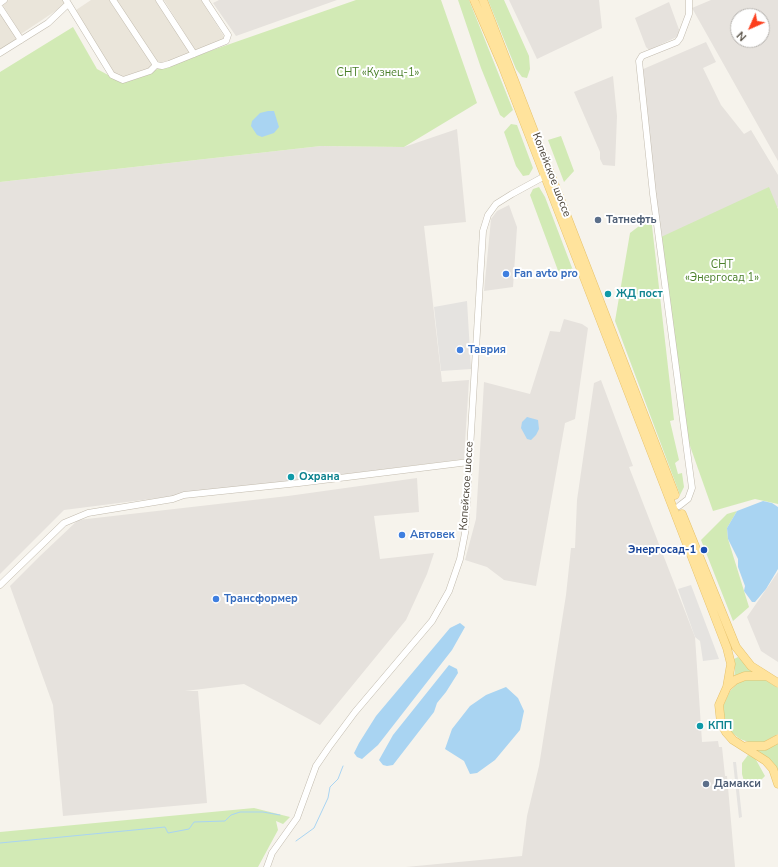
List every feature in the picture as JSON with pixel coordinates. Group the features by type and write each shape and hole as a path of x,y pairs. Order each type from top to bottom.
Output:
{"main road":[{"name":"Копейское шоссе","path":"474,0 548,175 736,647 745,661 778,683"},
{"name":"Копейское шоссе","path":"483,0 727,648 731,664 727,687 719,705 719,717 726,732 739,743 766,761 773,769 778,784"},
{"path":"727,687 735,680 745,676 756,674 766,676"},
{"path":"739,743 760,747 778,739"}],"street":[{"path":"0,3 4,0"},
{"path":"113,0 156,65 162,66 226,41 228,35 205,0"},
{"path":"159,0 194,54"},
{"path":"679,506 688,499 692,488 654,194 639,61 642,56 676,42 680,38 689,14 689,0"},
{"path":"0,54 48,23 67,2 112,75 123,80 150,70 156,65"},
{"path":"0,8 21,40"},
{"name":"Копейское шоссе","path":"267,867 272,853 297,818 316,766 355,712 432,621 449,591 460,559 465,533 468,462 483,231 488,215 496,204 548,175"},
{"path":"0,585 64,523 88,513 173,499 184,495 299,484 468,462"}],"shaded area":[{"path":"9,0 63,0 66,4 21,34 2,4"},
{"path":"91,0 109,0 152,64 151,68 124,77 118,77 112,72 76,10"},
{"path":"115,0 155,0 191,54 159,64"},
{"path":"164,0 201,0 225,38 222,41 195,50"},
{"path":"219,0 337,0 236,36 213,3"},
{"path":"509,0 599,0 602,28 537,59"},
{"path":"711,0 778,0 778,161 692,8"},
{"path":"669,2 681,35 649,50 646,47 635,18"},
{"path":"0,12 18,39 0,51"},
{"path":"706,42 716,62 703,68 721,105 744,134 751,130 778,175 778,207 661,237 641,70"},
{"path":"613,76 617,116 615,166 603,165 600,159 600,152 574,92"},
{"path":"457,129 466,222 424,226 442,382 469,380 464,459 64,510 0,574 0,182 321,146 404,147"},
{"path":"509,205 517,227 513,287 484,291 491,219 497,211"},
{"path":"467,301 471,369 441,371 434,307"},
{"path":"564,319 582,324 588,328 575,419 565,423 536,586 504,580 487,567 465,560 476,519 484,382 530,394 550,331 560,332"},
{"path":"601,380 633,466 629,467 695,637 702,742 718,741 719,747 722,747 725,776 727,776 735,867 406,867 522,856 527,816 539,766 566,595 571,548 575,548 577,500 594,383"},
{"path":"417,478 419,512 374,516 380,559 434,553 427,574 406,620 320,725 244,684 185,691 198,691 207,803 63,816 53,705 10,586 40,556 78,520 288,496"},
{"path":"778,572 778,662 761,651 747,617"},
{"path":"691,585 719,659 703,661 700,641 695,637 678,589"},
{"path":"733,762 736,762 742,817 739,818"}],"green space":[{"name":"СНТ «Кузнец-1»","path":"356,0 441,0 477,103 404,147 321,146 0,182 0,72 73,27 97,69 121,82"},
{"path":"458,0 469,0 513,110 504,118 500,115 481,68"},
{"path":"488,0 504,0 529,56 530,69 527,78 522,77 516,69"},
{"path":"511,124 517,125 533,168 529,175 523,176 516,166 504,132"},
{"path":"561,136 574,171 564,182 548,140"},
{"path":"539,187 545,197 574,273 560,276 530,195 533,189"},
{"name":"СНТ «Энергосад 1»","path":"769,187 778,209 778,504 755,499 713,511 684,429 661,237"},
{"path":"651,217 674,420 670,421 679,460 675,463 678,474 682,473 684,487 680,495 615,321 630,233"},
{"path":"737,511 727,528 728,539 749,607 733,621 701,540 727,514"},
{"path":"738,657 753,672 734,679 734,659"},
{"path":"749,679 766,680 778,688 778,734 762,743 751,743 740,739 731,732 724,717 723,706 730,691 738,683"},
{"path":"778,742 778,772 772,762 756,749"},
{"path":"748,755 755,758 765,776 760,781 753,782 748,786 745,785 742,774 742,763"},
{"path":"254,808 290,817 283,824 276,821 278,830 258,867 0,867 0,832"}],"water":[{"path":"274,111 279,127 274,133 262,137 257,135 251,126 252,121 260,113"},
{"path":"527,417 538,420 539,429 531,440 527,439 521,428 522,422"},
{"path":"763,501 772,503 778,507 778,569 766,589 755,602 752,602 744,591 745,586 738,567 738,559 728,539 727,528 737,511"},
{"path":"460,623 465,627 452,650 378,745 362,759 357,757 354,753 376,716 450,628"},
{"path":"449,665 457,669 458,673 437,703 434,712 393,765 383,765 379,760 393,735"},
{"path":"506,687 518,698 524,711 520,730 495,760 477,773 470,774 464,761 445,749 452,729 470,706 486,695"}],"waterway":[{"path":"296,841 314,828 328,798 330,787 338,779 343,766"},
{"path":"0,843 165,827 168,833 189,829 194,822 225,821 231,815 240,812 263,812 280,815"}],"place":[{"name":"Татнефть","path":"598,220"},
{"name":"Fan avto pro","path":"506,274"},
{"name":"ЖД пост","path":"608,294"},
{"name":"Таврия","path":"460,350"},
{"name":"Охрана","path":"291,477"},
{"name":"Автовек","path":"402,535"},
{"name":"Энергосад-1","path":"704,550"},
{"name":"Трансформер","path":"216,599"},
{"name":"КПП","path":"700,726"},
{"name":"Дамакси","path":"706,784"}]}
